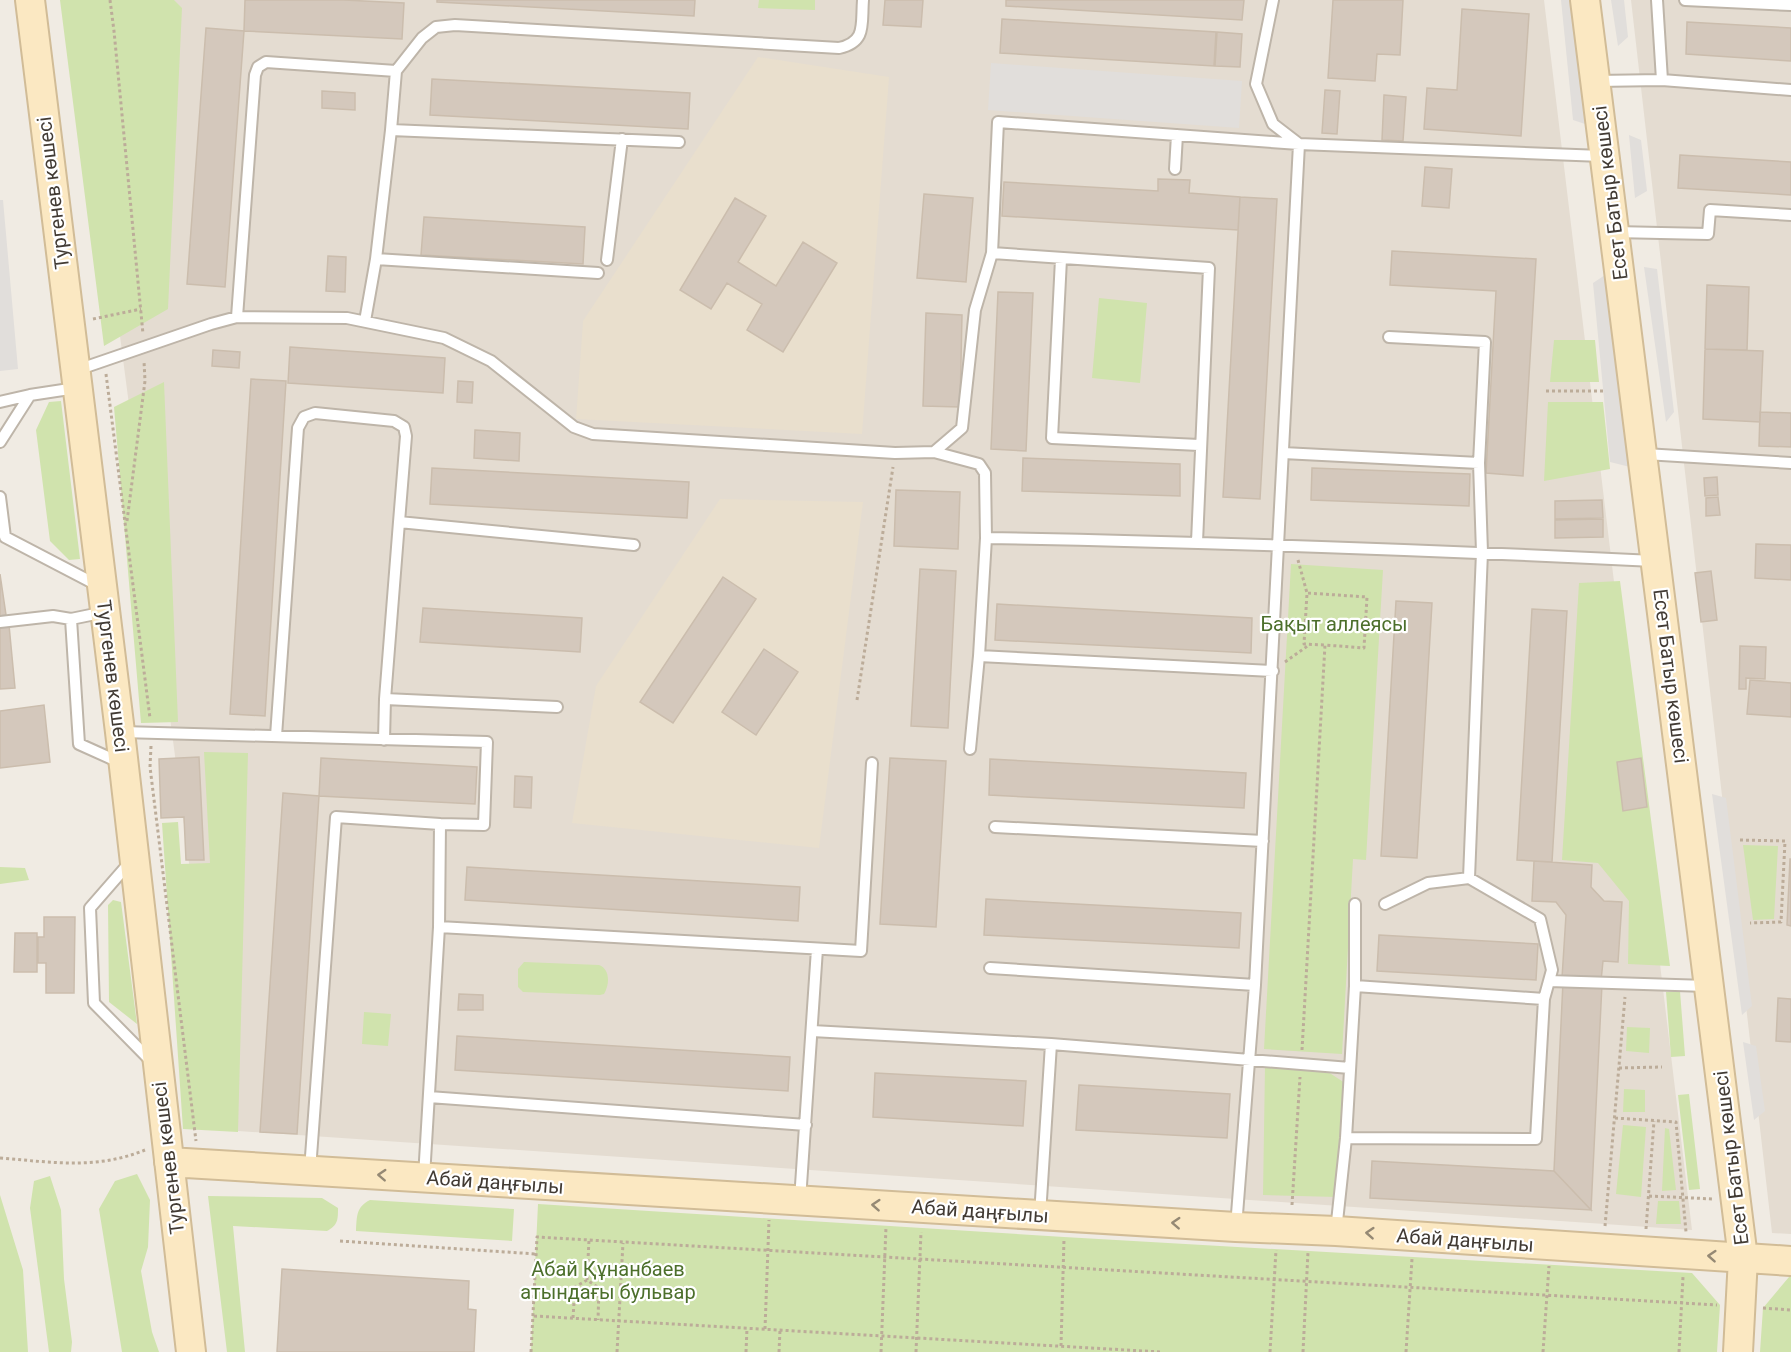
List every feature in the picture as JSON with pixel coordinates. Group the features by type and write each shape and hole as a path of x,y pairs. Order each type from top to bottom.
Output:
{"main road":[{"name":"Тургенев көшесі","path":"30,0 120,732 190,1352"},
{"name":"Есет Батыр көшесі","path":"1586,0 1743,1258 1738,1352"},
{"name":"Абай даңғылы","path":"167,1152 310,1170 1236,1227 1336,1231 1791,1261"}],"lane":[{"path":"365,321 376,259 396,71 422,38 436,27 455,25 839,48 852,45 859,37 863,0"},
{"path":"1273,0 1256,84 1273,124 1299,144"},
{"path":"1657,0 1662,80"},
{"path":"1685,0 1791,5"},
{"path":"237,317 255,75 258,67 266,62 396,71"},
{"path":"1596,81 1662,80 1791,90"},
{"path":"934,452 962,428 975,310 992,253 998,123 1299,144 1605,156"},
{"path":"391,130 679,142"},
{"path":"1175,169 1177,135"},
{"path":"607,260 622,138"},
{"path":"1236,1227 1255,985 1299,144"},
{"path":"1614,232 1708,234 1710,210 1791,215"},
{"path":"992,253 1209,268 1199,446 1197,542"},
{"path":"376,259 598,273"},
{"path":"1061,259 1052,438 1199,446"},
{"path":"0,402 30,395 76,379 104,361 237,317 347,318 454,342 491,361 574,427 593,434 895,453 934,452 979,464 985,473 986,538 980,656 970,749"},
{"path":"1389,337 1485,342 1479,463 1482,552 1469,878"},
{"path":"0,442 30,395"},
{"path":"276,736 298,428 304,417 315,413 394,421 404,427 406,436 385,699 384,740"},
{"path":"1283,453 1479,463"},
{"path":"1642,454 1791,463"},
{"path":"0,497 5,537 103,599 71,619 53,616 0,622"},
{"path":"399,522 634,545"},
{"path":"986,538 1197,542 1657,561"},
{"path":"71,619 80,744 123,764"},
{"path":"980,656 1272,671"},
{"path":"385,699 557,707"},
{"path":"120,732 487,742 484,825 336,817 310,1170"},
{"path":"439,927 861,951 872,763"},
{"path":"424,1177 439,927 440,824"},
{"path":"995,827 1263,840"},
{"path":"134,857 90,908 94,1003 158,1069"},
{"path":"1346,1138 1536,1139 1544,999 1552,970 1540,919 1469,878 1428,883 1385,904"},
{"path":"1336,1231 1346,1138 1355,986 1355,904"},
{"path":"800,1200 817,949"},
{"path":"990,968 1255,985"},
{"path":"1549,981 1710,986"},
{"path":"1355,986 1544,999"},
{"path":"812,1031 1051,1044 1350,1068"},
{"path":"1040,1215 1051,1044"},
{"path":"429,1097 806,1125"}],"path":[{"path":"110,0 144,347 145,381 126,526"},
{"path":"69,323 141,309"},
{"path":"104,361 152,733 150,767 196,1143"},
{"path":"1546,391 1606,392"},
{"path":"858,700 895,453"},
{"path":"1294,546 1307,593 1304,644 1364,648 1367,597 1307,593"},
{"path":"1272,671 1311,644"},
{"path":"1292,1210 1325,645"},
{"path":"1740,840 1785,841 1781,922 1750,923"},
{"path":"1605,1228 1626,983"},
{"path":"1619,1068 1662,1067"},
{"path":"1615,1118 1676,1122 1687,1237"},
{"path":"1646,1231 1654,1120"},
{"path":"0,1158 80,1164 167,1152"},
{"path":"1648,1196 1716,1199"},
{"path":"765,1329 769,1218"},
{"path":"880,1352 886,1225"},
{"path":"915,1352 921,1227"},
{"path":"531,1352 537,1237 1720,1305"},
{"path":"1061,1346 1064,1237"},
{"path":"587,1280 589,1240"},
{"path":"340,1241 536,1254"},
{"path":"617,1352 623,1242"},
{"path":"1270,1352 1276,1248"},
{"path":"1303,1352 1308,1250"},
{"path":"1406,1352 1412,1257"},
{"path":"1544,1352 1549,1264"},
{"path":"1679,1352 1683,1273"},
{"path":"573,1318 575,1287 587,1280"},
{"path":"587,1280 598,1288 598,1320"},
{"path":"1763,1308 1791,1310"},
{"path":"533,1316 1061,1346 1078,1350 1161,1352"},
{"path":"746,1352 747,1328"},
{"path":"779,1352 780,1330"},
{"path":"1044,1345 1044,1352"}],"shaded area":[{"path":"76,0 1544,0 1692,1230 224,1130"},
{"path":"1561,0 1574,0 1588,125 1573,120"},
{"path":"1611,0 1624,0 1628,37 1618,46"},
{"path":"1631,0 1791,0 1791,1234 1772,1233"},
{"path":"758,57 889,77 862,434 576,419 583,321"},
{"path":"991,63 1242,81 1239,128 988,110"},
{"path":"1629,135 1641,140 1647,191 1635,198"},
{"path":"0,200 3,200 18,369 0,371"},
{"path":"1644,267 1657,269 1674,412 1666,422"},
{"path":"1611,271 1630,467 1610,462 1593,283"},
{"path":"720,499 863,502 819,848 572,823 596,686"},
{"path":"1712,794 1726,798 1752,1006 1742,1015"},
{"path":"1743,1042 1756,1046 1765,1111 1754,1120"}],"green space":[{"path":"60,0 174,0 182,8 168,309 104,346"},
{"path":"759,0 815,0 815,10 758,8"},
{"path":"1099,298 1147,303 1140,383 1092,378"},
{"path":"1554,340 1595,340 1599,382 1550,382"},
{"path":"164,382 178,722 141,723 114,407"},
{"path":"61,401 80,559 69,560 50,541 36,430 49,402"},
{"path":"1548,402 1603,402 1610,469 1544,481"},
{"name":"Бақыт аллеясы","path":"1291,564 1383,570 1366,860 1353,859 1342,1054 1264,1049"},
{"path":"1620,581 1670,966 1628,964 1629,901 1598,863 1562,860 1579,583"},
{"path":"204,752 248,753 238,1132 183,1129 162,823 178,822 181,864 210,863"},
{"path":"1743,845 1778,846 1774,919 1753,920"},
{"path":"0,867 25,868 29,880 0,884"},
{"path":"113,900 121,902 137,1024 109,1002 108,905"},
{"path":"524,962 599,965 607,973 607,986 604,994 600,995 523,992 518,987 518,969"},
{"path":"1680,991 1685,1056 1671,1057 1666,992"},
{"path":"364,1012 391,1014 388,1046 362,1044"},
{"path":"1627,1027 1650,1028 1649,1053 1626,1051"},
{"path":"1265,1066 1328,1072 1345,1083 1337,1197 1263,1195"},
{"path":"1624,1089 1645,1090 1645,1112 1623,1112"},
{"path":"1689,1094 1700,1189 1689,1190 1678,1095"},
{"path":"1623,1125 1646,1127 1641,1197 1616,1194"},
{"path":"1665,1128 1669,1129 1676,1190 1662,1191"},
{"path":"137,1174 150,1200 148,1247 141,1271 152,1332 159,1352 122,1352 99,1209 115,1181"},
{"path":"50,1176 61,1210 64,1279 72,1342 71,1352 49,1352 30,1208 34,1181"},
{"path":"0,1195 23,1270 28,1352 0,1352"},
{"path":"208,1196 322,1198 338,1208 337,1222 327,1231 233,1226 245,1352 227,1352"},
{"path":"370,1200 514,1209 512,1241 356,1231 360,1209"},
{"path":"1658,1201 1679,1201 1681,1224 1656,1224"},
{"name":"Абай Құнанбаев атындағы бульвар","path":"538,1204 1692,1273 1720,1305 1717,1352 531,1352"},
{"path":"1791,1277 1791,1352 1760,1352 1763,1308"}],"building":[{"path":"245,0 344,0 404,3 402,39 244,31"},
{"path":"437,0 695,0 694,16 437,2"},
{"path":"885,0 923,0 921,27 883,25"},
{"path":"1006,0 1244,0 1242,20 1006,6"},
{"path":"1333,0 1403,0 1400,55 1377,54 1375,81 1328,78"},
{"path":"1462,9 1529,14 1521,136 1424,129 1427,88 1457,90"},
{"path":"1002,19 1216,32 1214,66 1000,53"},
{"path":"1687,22 1791,28 1791,61 1686,54"},
{"path":"206,28 244,31 225,287 187,284"},
{"path":"1217,32 1242,34 1240,67 1215,66"},
{"path":"432,79 690,93 688,129 430,115"},
{"path":"1325,90 1340,91 1337,134 1322,133"},
{"path":"322,91 355,93 355,110 322,108"},
{"path":"1384,95 1406,97 1403,141 1382,140"},
{"path":"1680,155 1791,162 1791,195 1678,188"},
{"path":"1425,167 1452,169 1449,208 1422,206"},
{"path":"1158,179 1190,180 1189,193 1240,197 1238,230 1002,216 1004,182 1158,191"},
{"path":"924,194 973,198 966,282 917,278"},
{"path":"1240,197 1277,199 1260,499 1223,497"},
{"path":"735,198 766,216 738,262 776,286 803,242 837,263 783,352 747,330 762,304 727,283 711,309 680,290"},
{"path":"424,217 585,227 583,264 421,255"},
{"path":"1392,251 1536,259 1523,476 1486,473 1496,291 1390,285"},
{"path":"328,256 346,257 345,292 326,291"},
{"path":"1707,285 1749,287 1747,350 1705,349"},
{"path":"998,292 1033,293 1026,451 991,449"},
{"path":"926,313 962,315 960,407 923,406"},
{"path":"290,347 445,358 443,393 288,383"},
{"path":"1705,349 1763,351 1760,422 1703,419"},
{"path":"213,350 240,352 239,368 212,366"},
{"path":"251,379 286,381 265,716 230,714"},
{"path":"458,381 473,382 472,403 457,402"},
{"path":"1760,412 1791,413 1791,447 1759,446"},
{"path":"475,430 520,433 519,461 474,458"},
{"path":"1023,458 1180,464 1180,496 1022,491"},
{"path":"432,468 689,482 687,518 430,504"},
{"path":"1312,468 1470,474 1469,506 1311,500"},
{"path":"1717,477 1718,495 1705,496 1704,478"},
{"path":"896,490 960,492 958,549 894,546"},
{"path":"1718,497 1720,515 1706,516 1706,498"},
{"path":"1602,500 1603,518 1555,519 1555,501"},
{"path":"1603,519 1603,537 1555,538 1555,520"},
{"path":"1756,544 1791,545 1791,580 1755,578"},
{"path":"920,569 956,571 948,728 911,726"},
{"path":"1711,571 1717,620 1701,622 1695,573"},
{"path":"0,574 6,615 0,616"},
{"path":"723,577 756,599 673,723 640,702"},
{"path":"1396,601 1432,603 1417,858 1381,856"},
{"path":"997,604 1252,618 1251,653 995,640"},
{"path":"423,608 582,618 580,652 420,642"},
{"path":"1532,609 1567,611 1552,862 1517,860"},
{"path":"9,625 15,688 0,689 0,626"},
{"path":"1740,646 1766,647 1765,679 1746,678 1746,689 1739,689"},
{"path":"764,649 798,672 756,735 722,712"},
{"path":"1750,680 1791,683 1791,717 1747,714"},
{"path":"44,705 50,762 0,768 0,711"},
{"path":"199,757 204,860 186,860 184,817 161,818 159,759"},
{"path":"321,758 477,767 475,804 319,796"},
{"path":"890,758 946,761 936,927 880,924"},
{"path":"1641,758 1647,807 1623,811 1617,762"},
{"path":"990,759 1246,773 1244,808 989,795"},
{"path":"515,776 532,777 531,808 514,807"},
{"path":"283,793 319,796 297,1134 260,1132"},
{"path":"1791,859 1791,926 1787,925"},
{"path":"1534,861 1592,865 1591,887 1604,901 1622,902 1618,962 1603,961 1601,981 1562,978 1566,915 1556,902 1532,901"},
{"path":"467,867 800,887 798,921 465,900"},
{"path":"986,899 1241,913 1239,948 984,935"},
{"path":"44,917 75,917 74,993 46,993 46,963 38,963 38,937 44,937"},
{"path":"15,933 37,933 37,972 14,972"},
{"path":"1379,935 1538,944 1536,980 1377,971"},
{"path":"1563,982 1602,984 1591,1210 1554,1171"},
{"path":"459,994 483,995 483,1010 458,1010"},
{"path":"1778,998 1791,999 1791,1042 1776,1041"},
{"path":"457,1036 790,1057 788,1091 455,1070"},
{"path":"875,1073 1026,1081 1023,1126 873,1117"},
{"path":"1079,1085 1230,1094 1227,1138 1076,1130"},
{"path":"1372,1161 1554,1171 1591,1210 1370,1198"},
{"path":"282,1269 469,1281 468,1309 476,1310 474,1352 277,1352"}]}
